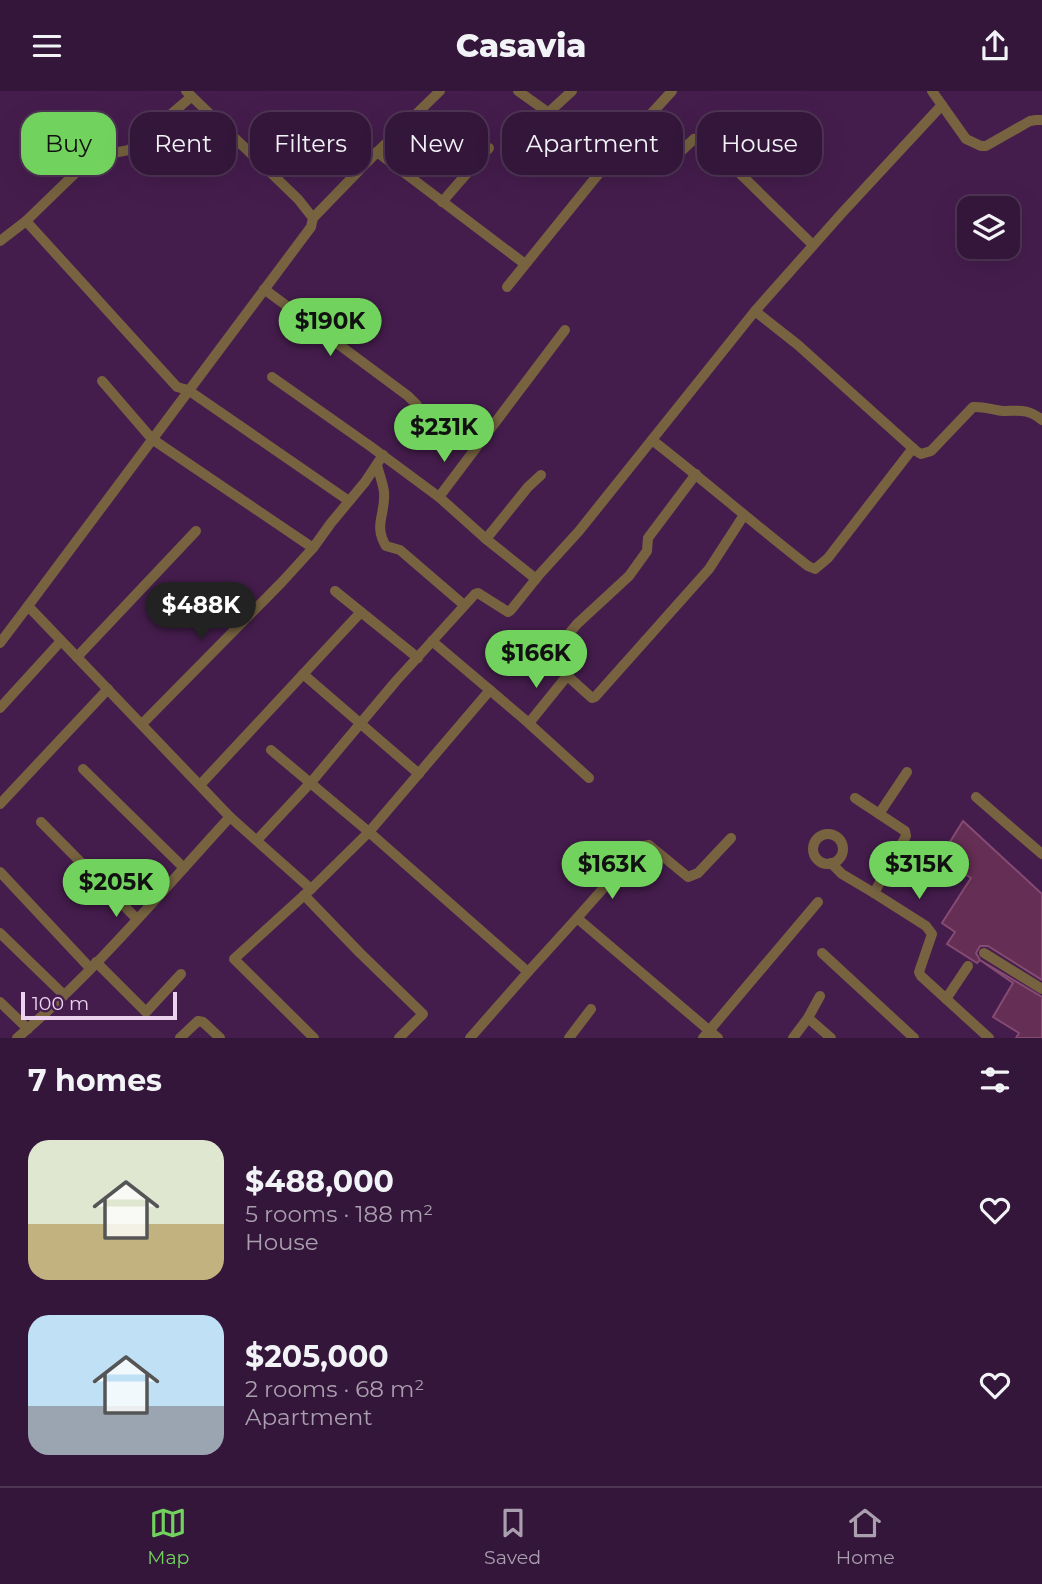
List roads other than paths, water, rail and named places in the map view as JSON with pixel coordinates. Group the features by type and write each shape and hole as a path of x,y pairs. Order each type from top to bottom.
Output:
{"street":[{"path":"1,639 311,227 313,218 440,91"},
{"path":"518,91 547,112"},
{"path":"549,112 572,91"},
{"path":"653,112 672,91"},
{"path":"932,91 966,139 981,146 986,146 1030,121 1042,120"},
{"path":"0,241 26,221 92,157 129,150 189,94 298,199 313,218"},
{"path":"257,840 475,594 478,593 508,612 512,610 579,531 755,311 942,105"},
{"path":"683,149 694,139 723,157 813,244"},
{"path":"442,202 489,148"},
{"path":"377,152 525,264"},
{"path":"507,287 597,175"},
{"path":"26,221 177,387 188,390 349,501"},
{"path":"264,289 417,405"},
{"path":"755,311 798,345 921,454 932,451 973,407 983,406 1003,411 1014,409 1029,412 1042,420"},
{"path":"439,497 565,330"},
{"path":"272,377 380,460 439,497 536,579"},
{"path":"102,380 152,439 313,548"},
{"path":"652,440 808,566 816,569 828,558 912,448"},
{"path":"142,724 313,548 380,460"},
{"path":"380,460 384,493 379,524 381,538 386,546 400,550 464,605"},
{"path":"548,659 578,624 629,576 647,551 648,538 696,474"},
{"path":"486,539 541,475"},
{"path":"531,643 592,698 709,569 744,515"},
{"path":"77,657 196,531"},
{"path":"335,591 418,657"},
{"path":"28,605 230,817 257,840 308,892 360,953 423,1014 398,1038"},
{"path":"200,785 361,612"},
{"path":"0,708 61,641"},
{"path":"432,641 589,778"},
{"path":"303,674 419,774"},
{"path":"528,723 567,677"},
{"path":"0,804 108,689"},
{"path":"314,1038 234,959 369,832 490,690"},
{"path":"271,750 528,972"},
{"path":"83,769 184,868"},
{"path":"880,814 907,772"},
{"path":"976,797 1042,854"},
{"path":"855,798 905,831 906,836 874,893"},
{"path":"17,1038 64,995 138,919 230,817"},
{"path":"41,822 138,919"},
{"path":"470,1038 640,847 649,845 688,877 698,873 731,838"},
{"path":"831,863 842,874 926,926 932,934 919,972 923,979 989,1038"},
{"path":"0,872 93,965 146,1012 181,974"},
{"path":"577,918 710,1036 818,902"},
{"path":"0,933 64,995"},
{"path":"822,953 914,1038"},
{"path":"984,953 1042,989"},
{"path":"946,999 968,965"},
{"path":"793,1038 820,996"},
{"path":"0,1002 28,1029"},
{"path":"569,1038 592,1009"},
{"path":"808,1018 831,1038"},
{"path":"180,1038 198,1021 203,1022 220,1038"}]}
